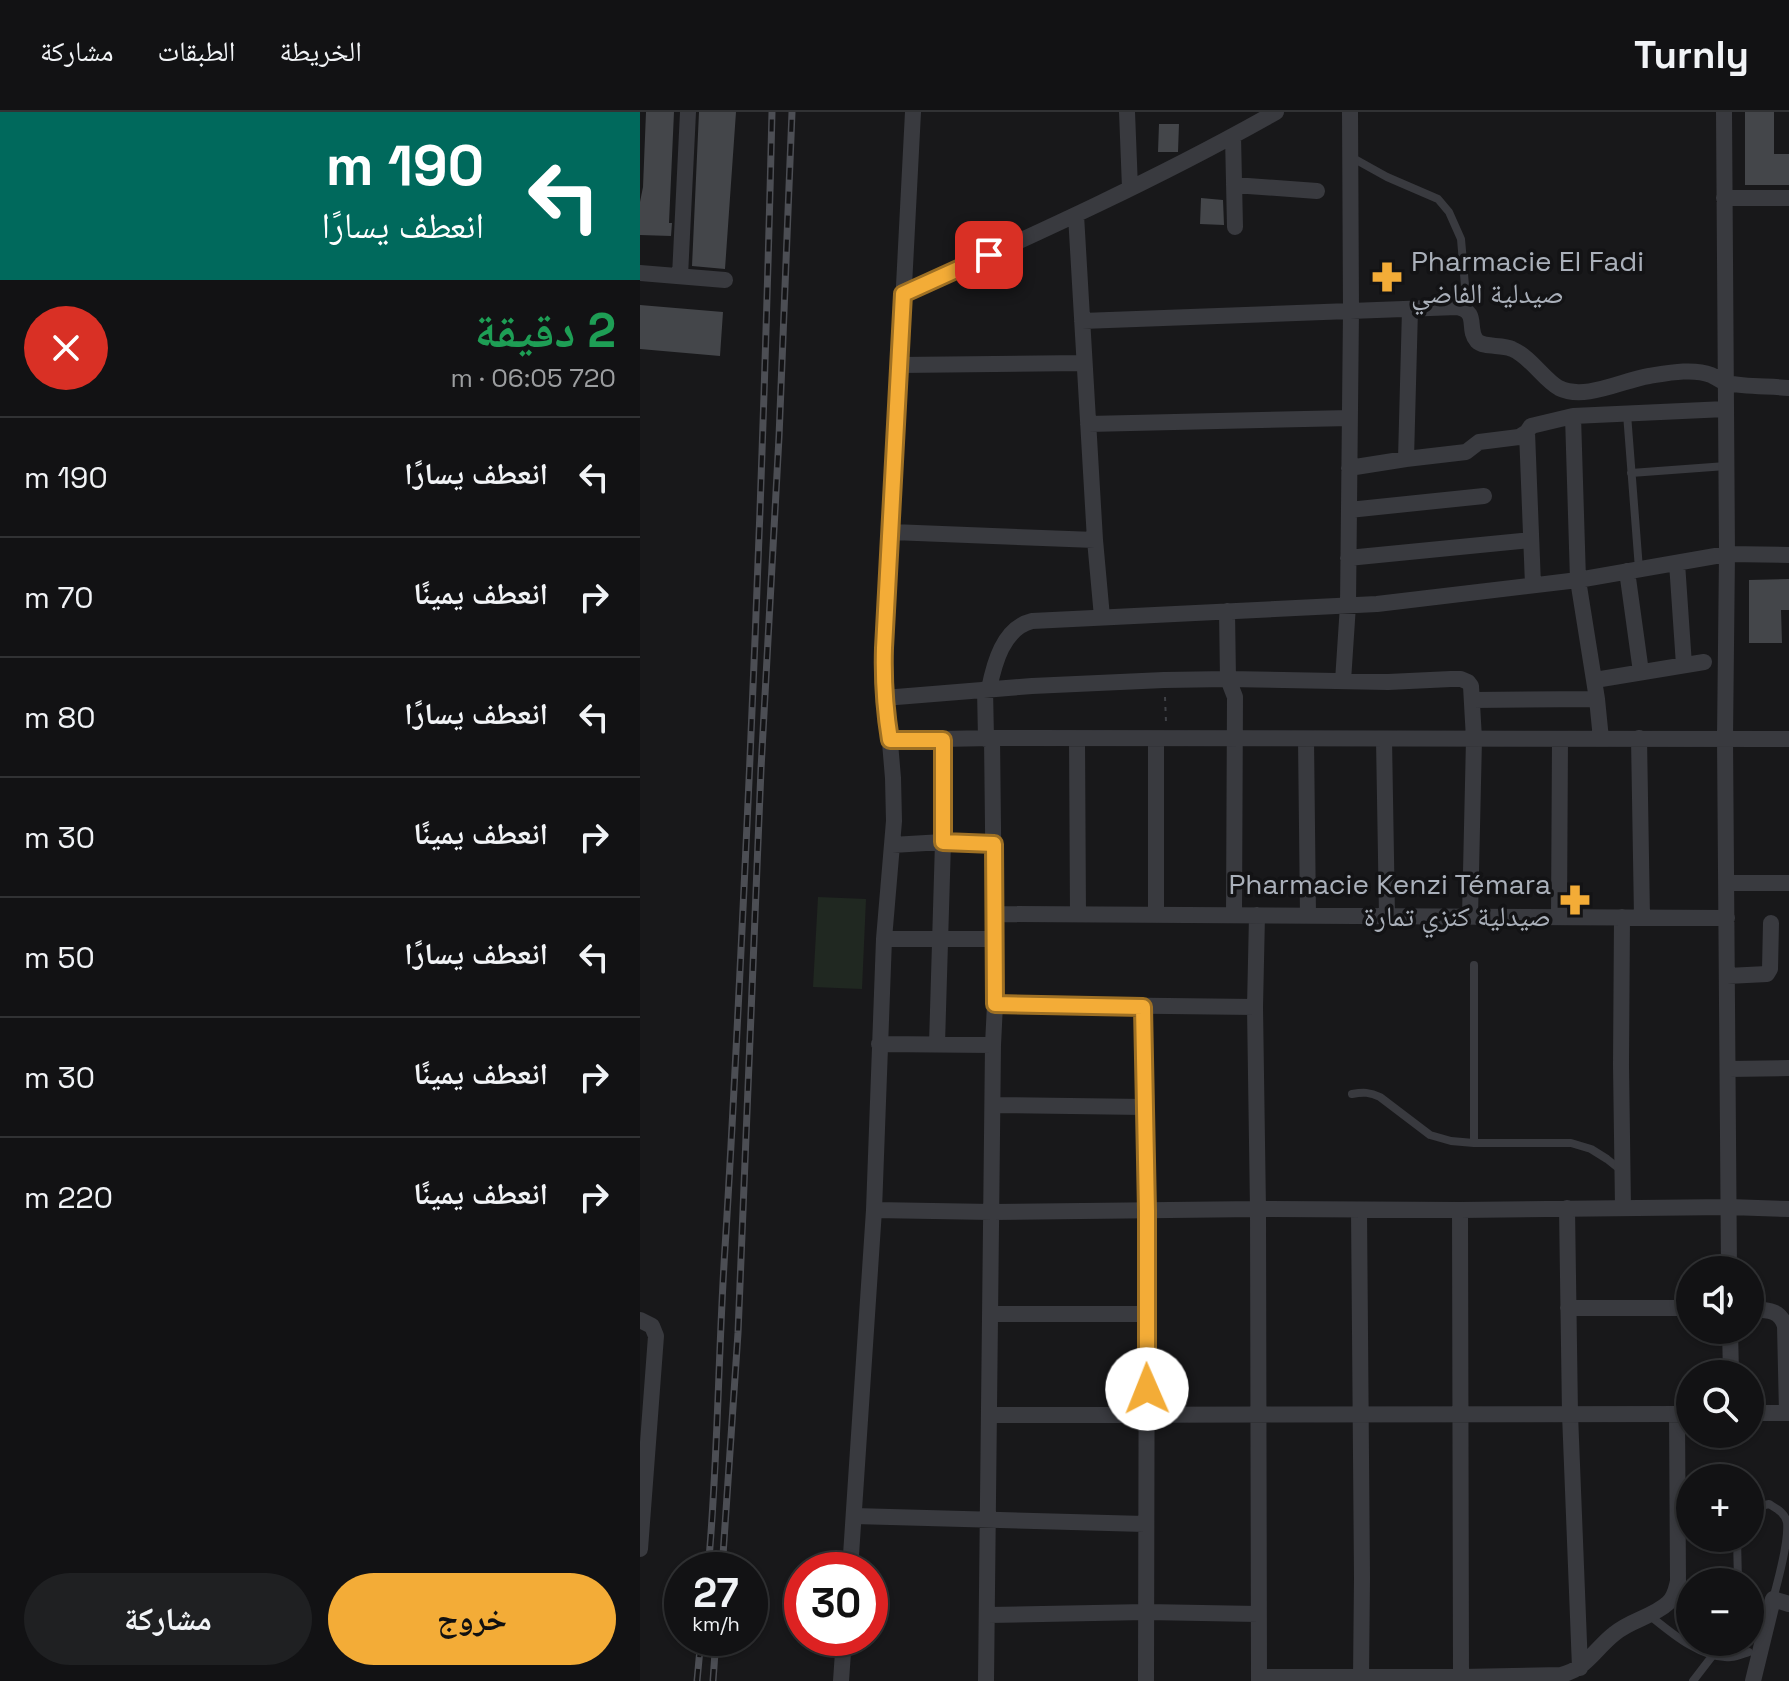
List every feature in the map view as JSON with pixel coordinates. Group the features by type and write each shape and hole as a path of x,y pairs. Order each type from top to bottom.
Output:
{"street":[{"path":"680,276 688,112"},
{"path":"851,1552 874,1210 884,939 894,821 890,740 884,698 884,648 913,112"},
{"path":"1127,112 1130,188"},
{"path":"903,294 1076,215 1233,136 1258,117 1276,112"},
{"path":"1343,681 1348,605 1350,112"},
{"path":"1724,112 1729,1256"},
{"path":"1233,136 1235,227"},
{"path":"1234,185 1317,191"},
{"path":"1724,198 1789,198"},
{"path":"1076,215 1102,617"},
{"path":"640,273 725,280"},
{"path":"1082,321 1457,307 1463,308 1472,319 1477,341 1483,345 1502,345 1516,350 1558,387 1573,392 1599,390 1646,376 1682,372 1708,374 1726,383 1789,388"},
{"path":"1406,459 1410,309"},
{"path":"900,365 1084,363"},
{"path":"1349,468 1466,452 1479,442 1519,437 1531,426 1573,416 1726,409"},
{"path":"1573,416 1578,580 1595,680 1601,739"},
{"path":"1088,424 1350,418"},
{"path":"1527,432 1533,585"},
{"path":"1349,510 1484,496"},
{"path":"892,532 1095,540"},
{"path":"1348,558 1531,540"},
{"path":"986,1681 995,1004 994,844 987,689 1003,646 1019,626 1044,619 1377,604 1578,580 1727,554 1789,555"},
{"path":"1677,563 1684,665"},
{"path":"1633,570 1641,672"},
{"path":"1227,611 1228,679 1235,697 1234,915"},
{"path":"1595,680 1704,662"},
{"path":"884,698 1164,680 1388,682 1461,679 1471,686 1474,739 1470,916"},
{"path":"1472,700 1597,699"},
{"path":"1639,738 1642,917"},
{"path":"1077,739 1078,914"},
{"path":"1306,739 1308,915"},
{"path":"1384,739 1387,916"},
{"path":"1559,917 1560,739"},
{"path":"890,740 1789,739"},
{"path":"937,1044 943,740"},
{"path":"1156,915 1161,740"},
{"path":"892,845 943,842 994,844"},
{"path":"1727,883 1789,883"},
{"path":"995,914 1727,918"},
{"path":"1257,915 1259,1679 1561,1675 1580,1668 1614,1634 1669,1602 1675,1594 1683,1448"},
{"path":"1622,917 1623,1208"},
{"path":"1727,976 1767,974 1770,969 1771,923"},
{"path":"884,939 995,939"},
{"path":"995,1004 1255,1007"},
{"path":"1143,1007 1147,1211 1146,1681"},
{"path":"879,1044 993,1045"},
{"path":"1728,1069 1789,1068"},
{"path":"993,1105 1144,1107"},
{"path":"1567,1208 1570,1414 1580,1668"},
{"path":"874,1210 1789,1209"},
{"path":"1359,1210 1361,1677"},
{"path":"1460,1210 1461,1677"},
{"path":"1568,1308 1676,1308"},
{"path":"1764,1310 1783,1318 1785,1326 1788,1413 1764,1413"},
{"path":"991,1314 1146,1314"},
{"path":"640,1320 652,1326 656,1336 640,1549"},
{"path":"989,1415 1676,1414"},
{"path":"854,1516 1145,1524"},
{"path":"1764,1635 1781,1602"},
{"path":"988,1615 1146,1612 1258,1614"},
{"path":"841,1681 843,1656"},
{"path":"1753,1681 1754,1656"}],"lane":[{"path":"1350,157 1438,199 1449,212 1461,239 1467,312"},
{"path":"1627,414 1633,570"},
{"path":"1631,473 1727,466"},
{"path":"1474,965 1474,1143"},
{"path":"1352,1094 1372,1093 1390,1103 1430,1135 1451,1141 1571,1143 1591,1149 1623,1171"},
{"path":"1764,1505 1769,1504 1781,1511 1788,1523 1781,1602"},
{"path":"1648,1614 1676,1637"},
{"path":"1693,1681 1712,1656"},
{"path":"1724,1656 1744,1656"}],"path":[{"path":"1161,740 1164,680"}],"shaded area":[{"path":"818,897 866,899 862,989 813,987"}],"building":[{"path":"646,112 674,112 671,236 640,235"},
{"path":"699,112 736,112 725,269 692,266"},
{"path":"1745,112 1774,112 1774,154 1789,154 1789,185 1745,185"},
{"path":"1159,124 1179,124 1178,152 1158,152"},
{"path":"1201,198 1223,200 1224,225 1200,224"},
{"path":"640,305 723,312 720,356 640,349"},
{"path":"1789,579 1789,610 1781,610 1782,643 1749,643 1749,580"}],"railway":[{"path":"709,1552 749,773 772,112"},
{"path":"723,1552 738,1333 792,112"},
{"path":"697,1681 699,1656"},
{"path":"713,1681 715,1656"}],"place":[{"name":"Pharmacie El Fadi صيدلية الفاضي","path":"1387,277"},
{"name":"Pharmacie Kenzi Témara صيدلية كنزي تمارة","path":"1575,900"}],"route":[{"path":"989,255 903,294 884,648 886,719 890,740 943,740 943,842 994,844 995,1004 1143,1007 1147,1389"}]}
